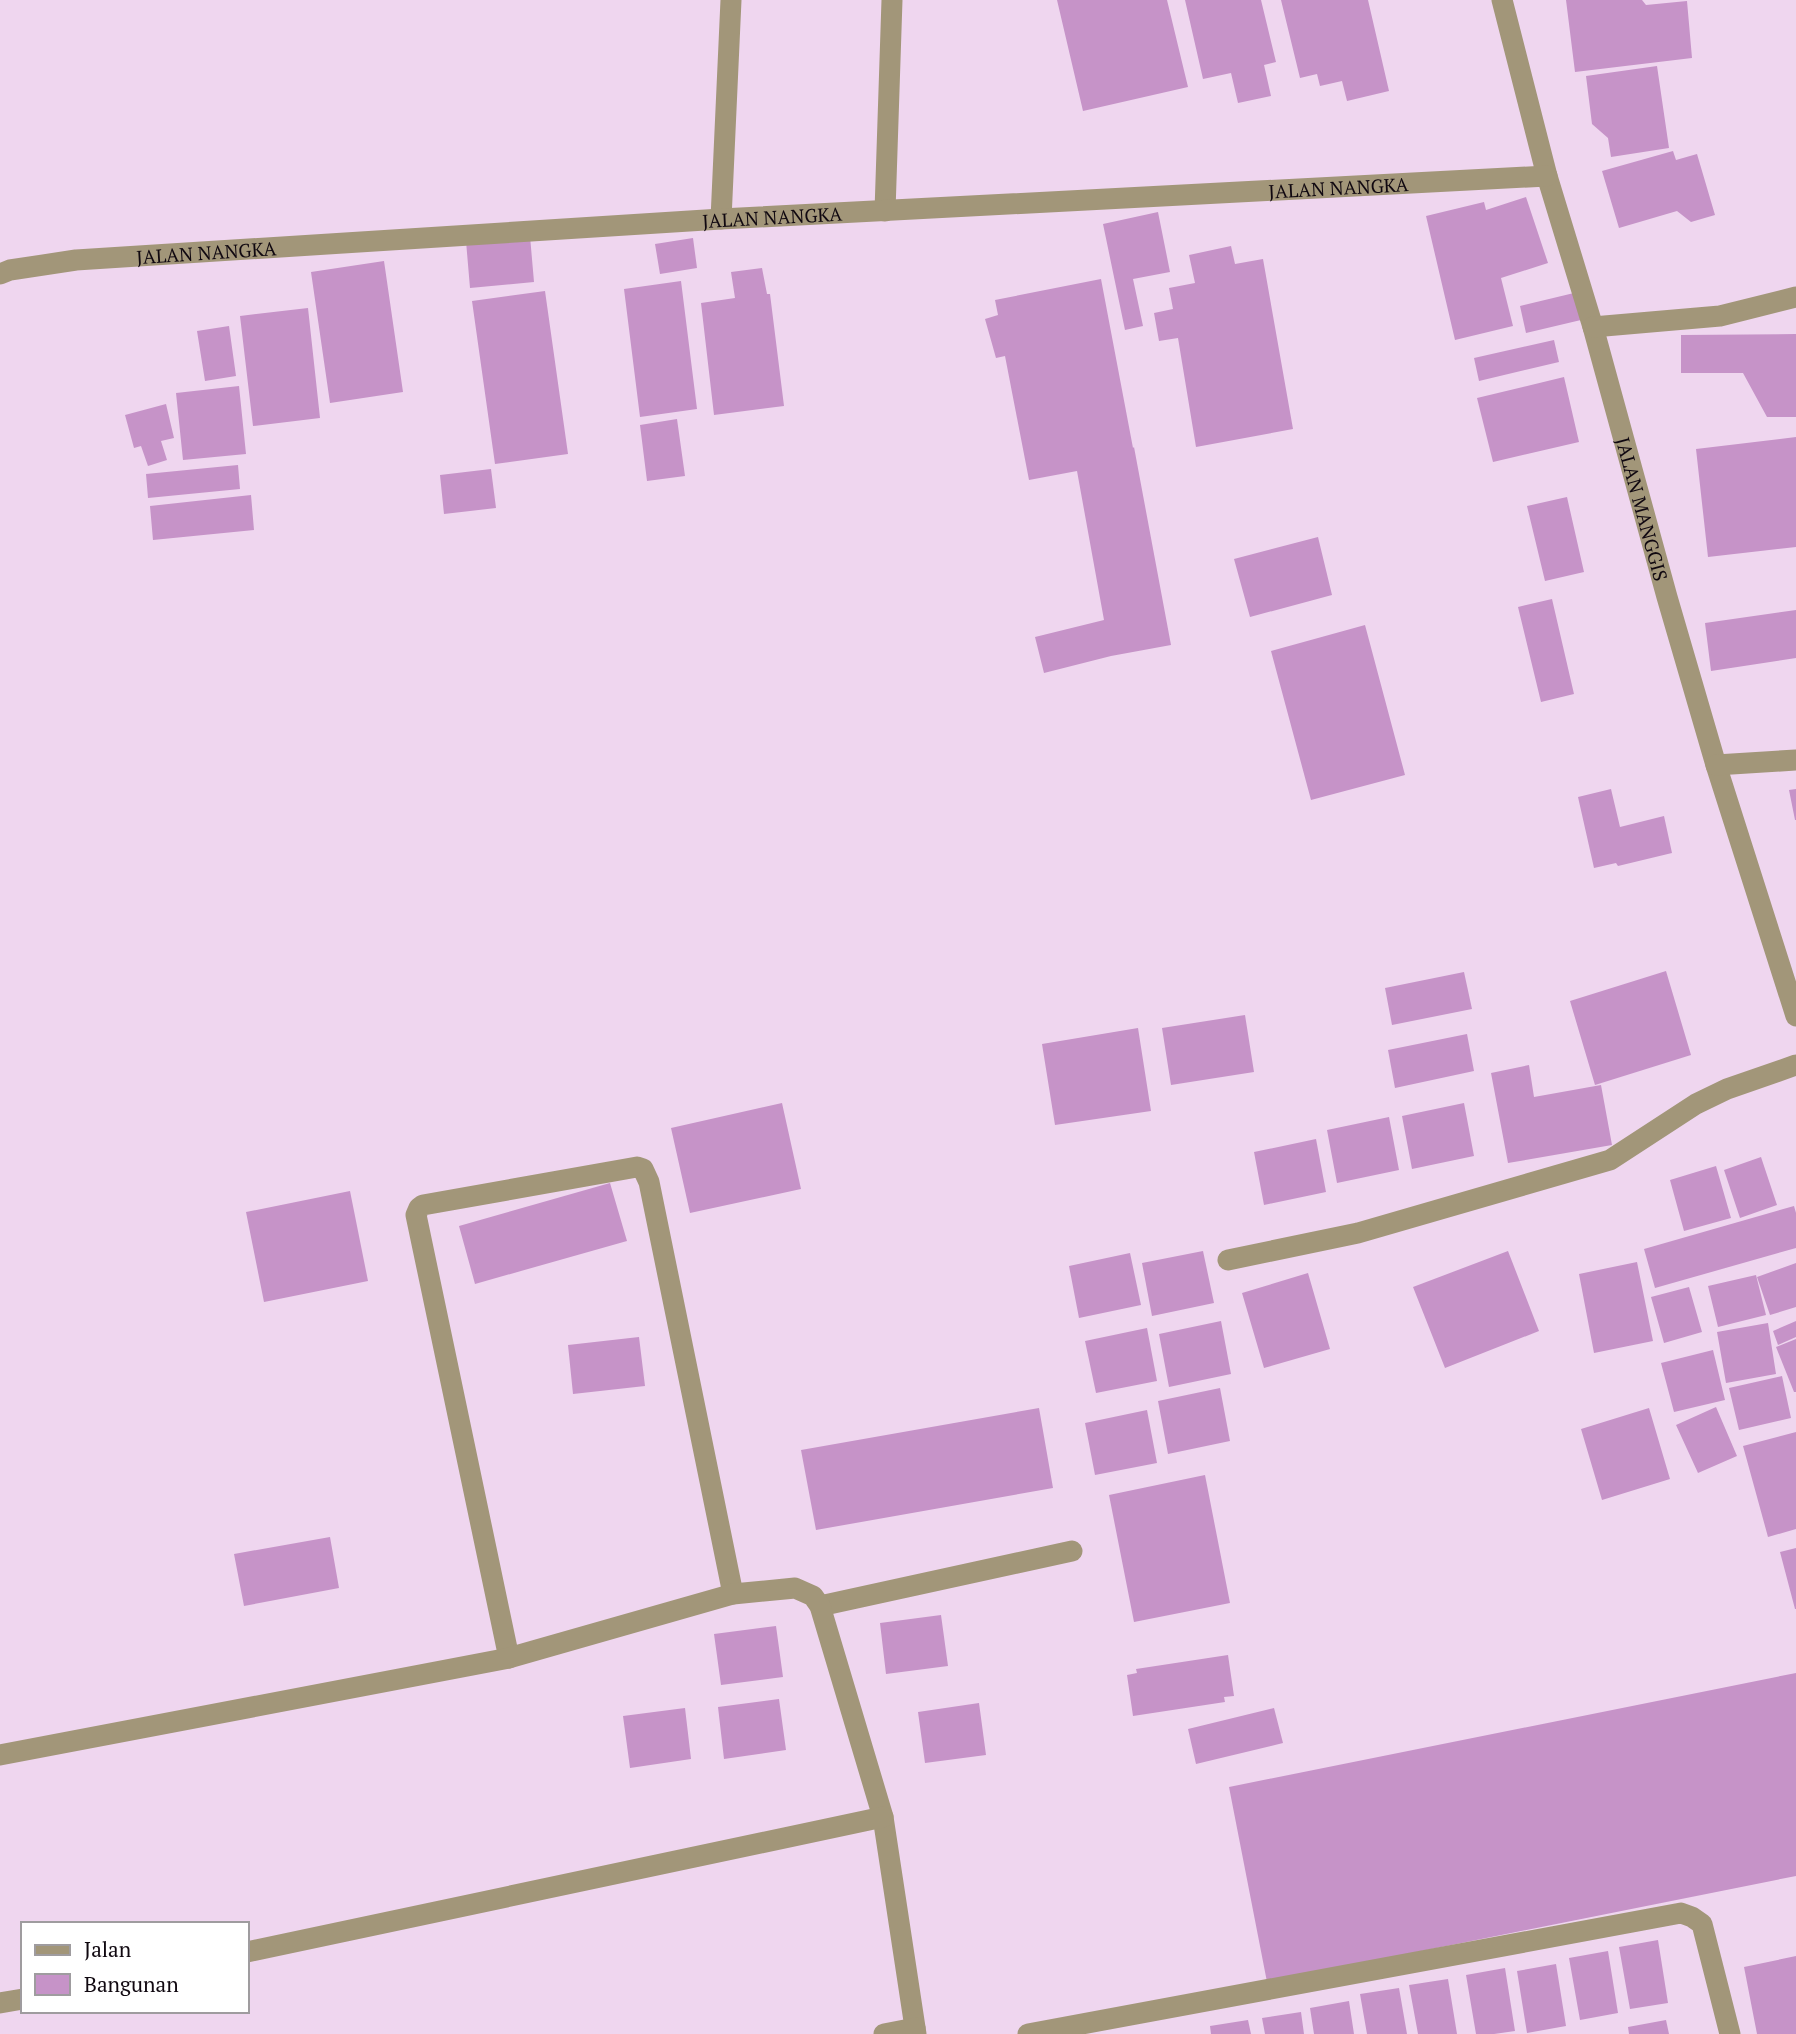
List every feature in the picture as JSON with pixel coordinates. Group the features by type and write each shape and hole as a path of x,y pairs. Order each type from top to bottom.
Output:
{"street":[{"path":"721,219 731,0"},
{"path":"885,211 892,0"},
{"name":"JALAN MANGGIS","path":"1502,0 1547,176 1594,327 1667,597 1716,765 1796,1016"},
{"name":"JALAN NANGKA","path":"0,274 10,270 76,260 721,219 1547,176"},
{"path":"1594,327 1720,316 1796,297"},
{"path":"1716,765 1796,760"},
{"path":"1228,1260 1358,1233 1610,1160 1696,1104 1727,1089 1796,1065"},
{"path":"509,1658 416,1215 423,1205 637,1167 643,1169 652,1195 733,1594"},
{"path":"821,1606 1072,1551"},
{"path":"0,1755 509,1658 733,1594 794,1588 813,1596 821,1606 883,1817 915,2031 884,2034"},
{"path":"248,1952 883,1817"},
{"path":"1028,2034 1681,1913 1702,1924 1730,2034"},
{"path":"0,2003 21,1999"}],"building":[{"path":"1057,0 1167,0 1188,87 1083,111"},
{"path":"1185,0 1261,0 1276,62 1264,65 1271,96 1238,103 1231,73 1203,79"},
{"path":"1281,0 1368,0 1389,91 1347,101 1342,81 1320,86 1317,74 1300,78"},
{"path":"1566,0 1642,0 1646,5 1687,1 1692,58 1575,72"},
{"path":"1657,66 1669,148 1611,157 1608,138 1592,124 1586,76"},
{"path":"1673,151 1676,160 1697,154 1715,215 1691,222 1677,211 1619,228 1602,171"},
{"path":"1526,197 1548,263 1501,278 1513,326 1455,340 1426,216 1484,202 1486,210"},
{"path":"1158,212 1170,272 1133,279 1143,326 1125,330 1103,224"},
{"path":"530,236 534,282 470,288 466,241"},
{"path":"693,238 697,268 660,274 655,244"},
{"path":"1231,246 1235,264 1263,259 1293,429 1196,447 1178,338 1159,341 1154,313 1173,309 1169,288 1195,283 1189,255"},
{"path":"384,261 403,392 330,403 311,272"},
{"path":"762,268 767,294 770,294 784,406 714,415 701,303 735,298 731,272"},
{"path":"1101,279 1171,645 1111,656 1044,673 1035,637 1104,620 1077,471 1029,480 1005,356 996,358 985,319 998,315 995,300"},
{"path":"681,281 697,409 640,417 624,289"},
{"path":"545,291 568,454 495,464 472,301"},
{"path":"1574,293 1581,320 1526,333 1520,306"},
{"path":"308,308 320,418 253,426 240,316"},
{"path":"229,326 236,376 205,381 197,331"},
{"path":"1796,334 1796,417 1767,417 1743,373 1681,373 1681,335"},
{"path":"1554,340 1559,362 1479,381 1474,358"},
{"path":"1564,377 1579,442 1493,462 1477,398"},
{"path":"239,386 246,454 183,460 176,393"},
{"path":"166,404 174,438 161,441 167,460 148,466 141,446 134,448 125,415"},
{"path":"677,419 685,476 647,481 640,425"},
{"path":"1796,437 1796,547 1708,557 1696,449"},
{"path":"238,465 240,489 148,498 146,474"},
{"path":"491,469 496,508 444,514 440,475"},
{"path":"251,495 254,530 153,540 150,506"},
{"path":"1567,497 1584,572 1545,581 1527,506"},
{"path":"1318,537 1332,595 1250,617 1234,559"},
{"path":"1552,599 1574,694 1541,702 1518,607"},
{"path":"1796,610 1796,658 1711,671 1705,623"},
{"path":"1365,625 1405,775 1311,800 1271,651"},
{"path":"1611,789 1620,827 1664,816 1672,853 1618,866 1616,863 1594,868 1578,797"},
{"path":"1796,789 1796,820 1795,820 1789,790"},
{"path":"1666,971 1691,1055 1595,1085 1570,1001"},
{"path":"1464,972 1472,1009 1392,1025 1385,988"},
{"path":"1245,1015 1254,1072 1171,1085 1162,1028"},
{"path":"1138,1028 1151,1111 1055,1125 1042,1044"},
{"path":"1467,1034 1474,1071 1395,1088 1388,1050"},
{"path":"1529,1065 1534,1097 1601,1085 1612,1145 1508,1163 1491,1073"},
{"path":"782,1103 801,1189 690,1213 671,1128"},
{"path":"1464,1103 1474,1156 1412,1169 1402,1116"},
{"path":"1389,1117 1399,1170 1337,1183 1327,1130"},
{"path":"1316,1139 1326,1192 1264,1205 1254,1152"},
{"path":"1761,1157 1777,1205 1740,1218 1724,1170"},
{"path":"1716,1166 1731,1218 1684,1231 1670,1180"},
{"path":"610,1183 627,1241 475,1284 459,1226"},
{"path":"350,1191 368,1281 264,1302 246,1212"},
{"path":"1794,1206 1796,1248 1655,1288 1644,1249"},
{"path":"1203,1251 1214,1303 1152,1316 1142,1263"},
{"path":"1508,1251 1539,1331 1445,1368 1413,1287"},
{"path":"1130,1253 1141,1305 1079,1318 1069,1266"},
{"path":"1637,1262 1653,1341 1594,1353 1579,1274"},
{"path":"1796,1263 1796,1307 1770,1315 1757,1277"},
{"path":"1308,1273 1330,1349 1264,1368 1242,1293"},
{"path":"1756,1275 1766,1315 1718,1327 1708,1286"},
{"path":"1689,1287 1702,1332 1664,1343 1651,1297"},
{"path":"1221,1321 1231,1374 1169,1387 1159,1334"},
{"path":"1796,1321 1796,1337 1778,1345 1773,1331"},
{"path":"1768,1323 1776,1374 1726,1383 1717,1332"},
{"path":"1147,1328 1157,1381 1096,1393 1085,1341"},
{"path":"639,1337 645,1386 573,1394 568,1345"},
{"path":"1796,1339 1796,1392 1794,1392 1776,1347"},
{"path":"1713,1350 1725,1400 1674,1412 1661,1363"},
{"path":"1782,1376 1791,1418 1739,1430 1729,1388"},
{"path":"1220,1388 1230,1441 1168,1454 1158,1401"},
{"path":"1716,1407 1737,1456 1698,1473 1676,1425"},
{"path":"1039,1408 1053,1488 816,1530 801,1450"},
{"path":"1649,1408 1670,1479 1602,1500 1581,1429"},
{"path":"1147,1410 1157,1463 1095,1475 1085,1423"},
{"path":"1796,1432 1796,1529 1768,1537 1743,1446"},
{"path":"1205,1475 1230,1603 1134,1622 1109,1495"},
{"path":"330,1537 339,1588 244,1606 234,1554"},
{"path":"1796,1548 1796,1609 1795,1609 1780,1552"},
{"path":"941,1615 948,1666 886,1674 880,1623"},
{"path":"776,1626 783,1677 721,1685 714,1634"},
{"path":"1228,1655 1234,1696 1224,1697 1225,1702 1133,1716 1127,1675 1137,1673 1136,1669"},
{"path":"1796,1673 1796,1876 1267,1982 1229,1787"},
{"path":"779,1699 786,1750 724,1759 718,1707"},
{"path":"979,1703 986,1755 925,1763 918,1712"},
{"path":"685,1708 691,1759 630,1768 623,1716"},
{"path":"1274,1708 1283,1743 1196,1764 1188,1729"},
{"path":"1658,1940 1668,2003 1630,2009 1619,1947"},
{"path":"1608,1951 1618,2013 1580,2020 1569,1958"},
{"path":"1796,1956 1796,2034 1757,2034 1744,1967"},
{"path":"1556,1964 1566,2026 1527,2033 1517,1971"},
{"path":"1505,1968 1515,2031 1476,2034 1466,1975"},
{"path":"1448,1979 1457,2034 1418,2034 1409,1985"},
{"path":"1399,1988 1407,2034 1367,2034 1360,1994"},
{"path":"1349,2001 1354,2034 1314,2034 1310,2008"},
{"path":"1301,2012 1304,2034 1265,2034 1262,2018"},
{"path":"1248,2020 1251,2034 1211,2034 1210,2026"},
{"path":"1666,2020 1669,2034 1629,2034 1628,2027"}]}
